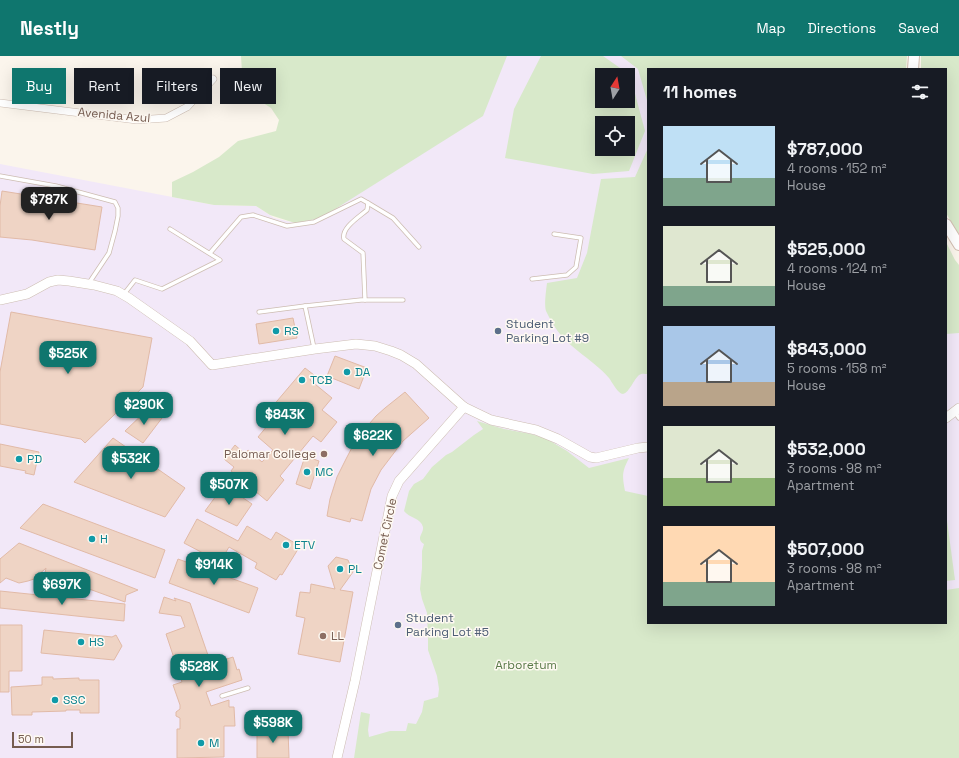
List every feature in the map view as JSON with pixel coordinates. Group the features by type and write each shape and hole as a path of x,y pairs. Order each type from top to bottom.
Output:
{"main road":[{"path":"913,68 914,56"},
{"path":"947,226 959,246"}],"street":[{"name":"Avenida Azul","path":"0,103 137,120 166,118 187,107 213,79"},
{"path":"0,300 27,294 49,282 58,280 69,280 117,291 190,341 212,365 356,344 375,346 401,355 416,364 464,407 491,420 536,430 558,439 590,457 596,458 647,447"},
{"name":"Comet Circle","path":"337,758 354,686 392,496 399,481 464,407"},
{"path":"947,417 957,412"}],"lane":[{"path":"0,176 56,186 115,202 118,208 116,231 109,253 89,284"},
{"path":"210,253 241,217 253,215 287,226 314,222 361,199 393,218 419,247"},
{"path":"366,300 363,253 344,239 343,236 346,228 367,210 368,203"},
{"path":"123,295 135,280 162,289 220,260 170,229"},
{"path":"532,279 567,275 576,267 581,238 554,234"},
{"path":"259,312 366,300 403,300"},
{"path":"304,306 314,349"},
{"path":"222,696 248,688"}],"shaded area":[{"name":"Palomar College","path":"367,56 759,56 647,68 647,624 947,624 947,283 959,286 959,726 785,758 0,758 0,164 214,205 256,206 274,218 295,223"}],"green space":[{"path":"241,56 507,56 483,116 321,218 295,223 270,215 256,206 214,205 172,197 172,182 219,157 238,141 276,131 279,120 271,108 265,104 276,104 276,68 242,68"},
{"path":"541,56 603,56 620,68 595,68 595,108 635,108 635,94 645,131 635,156 629,171 593,174 505,158 514,109"},
{"path":"621,56 907,56 906,68 647,68 647,100 638,69"},
{"path":"921,56 959,56 959,235 947,215 947,68 921,68"},
{"path":"647,150 647,374 639,375 623,394 617,390 609,378 595,364 564,338 550,320 545,305 547,283 577,278 587,253 601,179 635,177"},
{"path":"947,244 959,265 959,333 947,334"},
{"name":"Arboretum","path":"477,421 547,439 567,451 589,468 629,458 623,474 625,491 647,496 647,624 947,624 947,590 959,588 959,758 354,758 361,712 370,714 368,730 369,737 390,731 406,731 408,723 416,724 422,712 424,701 438,697 439,689 437,676 428,650 427,613 420,589 422,551 424,544 421,542 420,538 423,527 420,522 404,511 409,491 414,484 423,479 432,467 446,455 483,429"},
{"path":"947,520 955,580 947,581"}],"building":[{"path":"2,191 102,207 95,250 32,240 0,237 0,206"},
{"path":"11,312 152,338 143,387 85,443 81,439 0,424 0,372"},
{"name":"RS","path":"293,318 297,338 259,344 256,324"},
{"name":"DA","path":"335,356 367,368 359,389 327,376"},
{"path":"305,368 314,375 310,380 332,398 322,410 337,422 321,442 313,436 280,476 284,480 267,501 231,471 234,467 224,459 235,445 245,454 248,450 262,462 273,450 258,437 278,413 272,407"},
{"path":"405,392 429,418 403,441 381,470 371,489 362,521 351,518 350,522 327,516 330,499 337,477 357,438 376,416"},
{"path":"148,409 162,418 143,443 125,431"},
{"path":"113,438 185,488 165,517 74,482"},
{"name":"PD","path":"0,444 39,452 34,475 25,473 26,471 0,466"},
{"name":"MC","path":"305,456 319,461 310,489 296,484"},
{"path":"224,485 252,504 237,526 205,511"},
{"name":"H","path":"43,504 165,550 155,578 20,528"},
{"path":"197,519 238,541 247,526 271,540 276,532 300,546 282,575 280,574 276,580 255,568 257,563 229,547 220,562 184,543"},
{"path":"19,543 138,590 126,595 125,602 45,573 46,568 34,579 28,581 19,583 6,578 0,583 0,559"},
{"name":"LL","path":"336,557 348,560 353,572 340,590 353,592 340,662 298,654 305,618 296,616 300,592 310,593 311,584 335,589 328,566"},
{"path":"178,559 258,588 249,613 169,583"},
{"path":"0,591 125,604 124,621 0,608"},
{"path":"164,597 176,601 174,598 190,603 211,664 233,657 237,670 239,669 242,680 206,692 211,706 229,700 229,707 234,707 235,726 224,726 224,757 177,758 177,729 180,729 180,718 176,716 176,712 180,709 180,705 173,685 182,682 166,634 185,627 181,616 159,613"},
{"path":"0,625 22,625 22,671 9,671 9,692 0,692"},
{"name":"HS","path":"44,630 112,637 116,635 122,646 114,660 41,653"},
{"name":"SSC","path":"42,677 53,677 53,679 79,678 79,680 99,680 99,713 80,713 80,710 66,710 32,712 32,715 12,715 11,687 42,685"},
{"path":"257,730 288,730 289,758 257,758"}],"place":[{"name":"RS","path":"276,331"},
{"name":"Student Parking Lot #9","path":"498,331"},
{"name":"DA","path":"347,372"},
{"name":"TCB","path":"302,380"},
{"name":"Palomar College","path":"324,454"},
{"name":"PD","path":"19,459"},
{"name":"MC","path":"307,472"},
{"name":"H","path":"92,539"},
{"name":"ETV","path":"286,545"},
{"name":"PL","path":"340,569"},
{"name":"Student Parking Lot #5","path":"398,625"},
{"name":"LL","path":"323,636"},
{"name":"HS","path":"81,642"},
{"name":"SSC","path":"55,700"},
{"name":"M","path":"201,743"}]}
